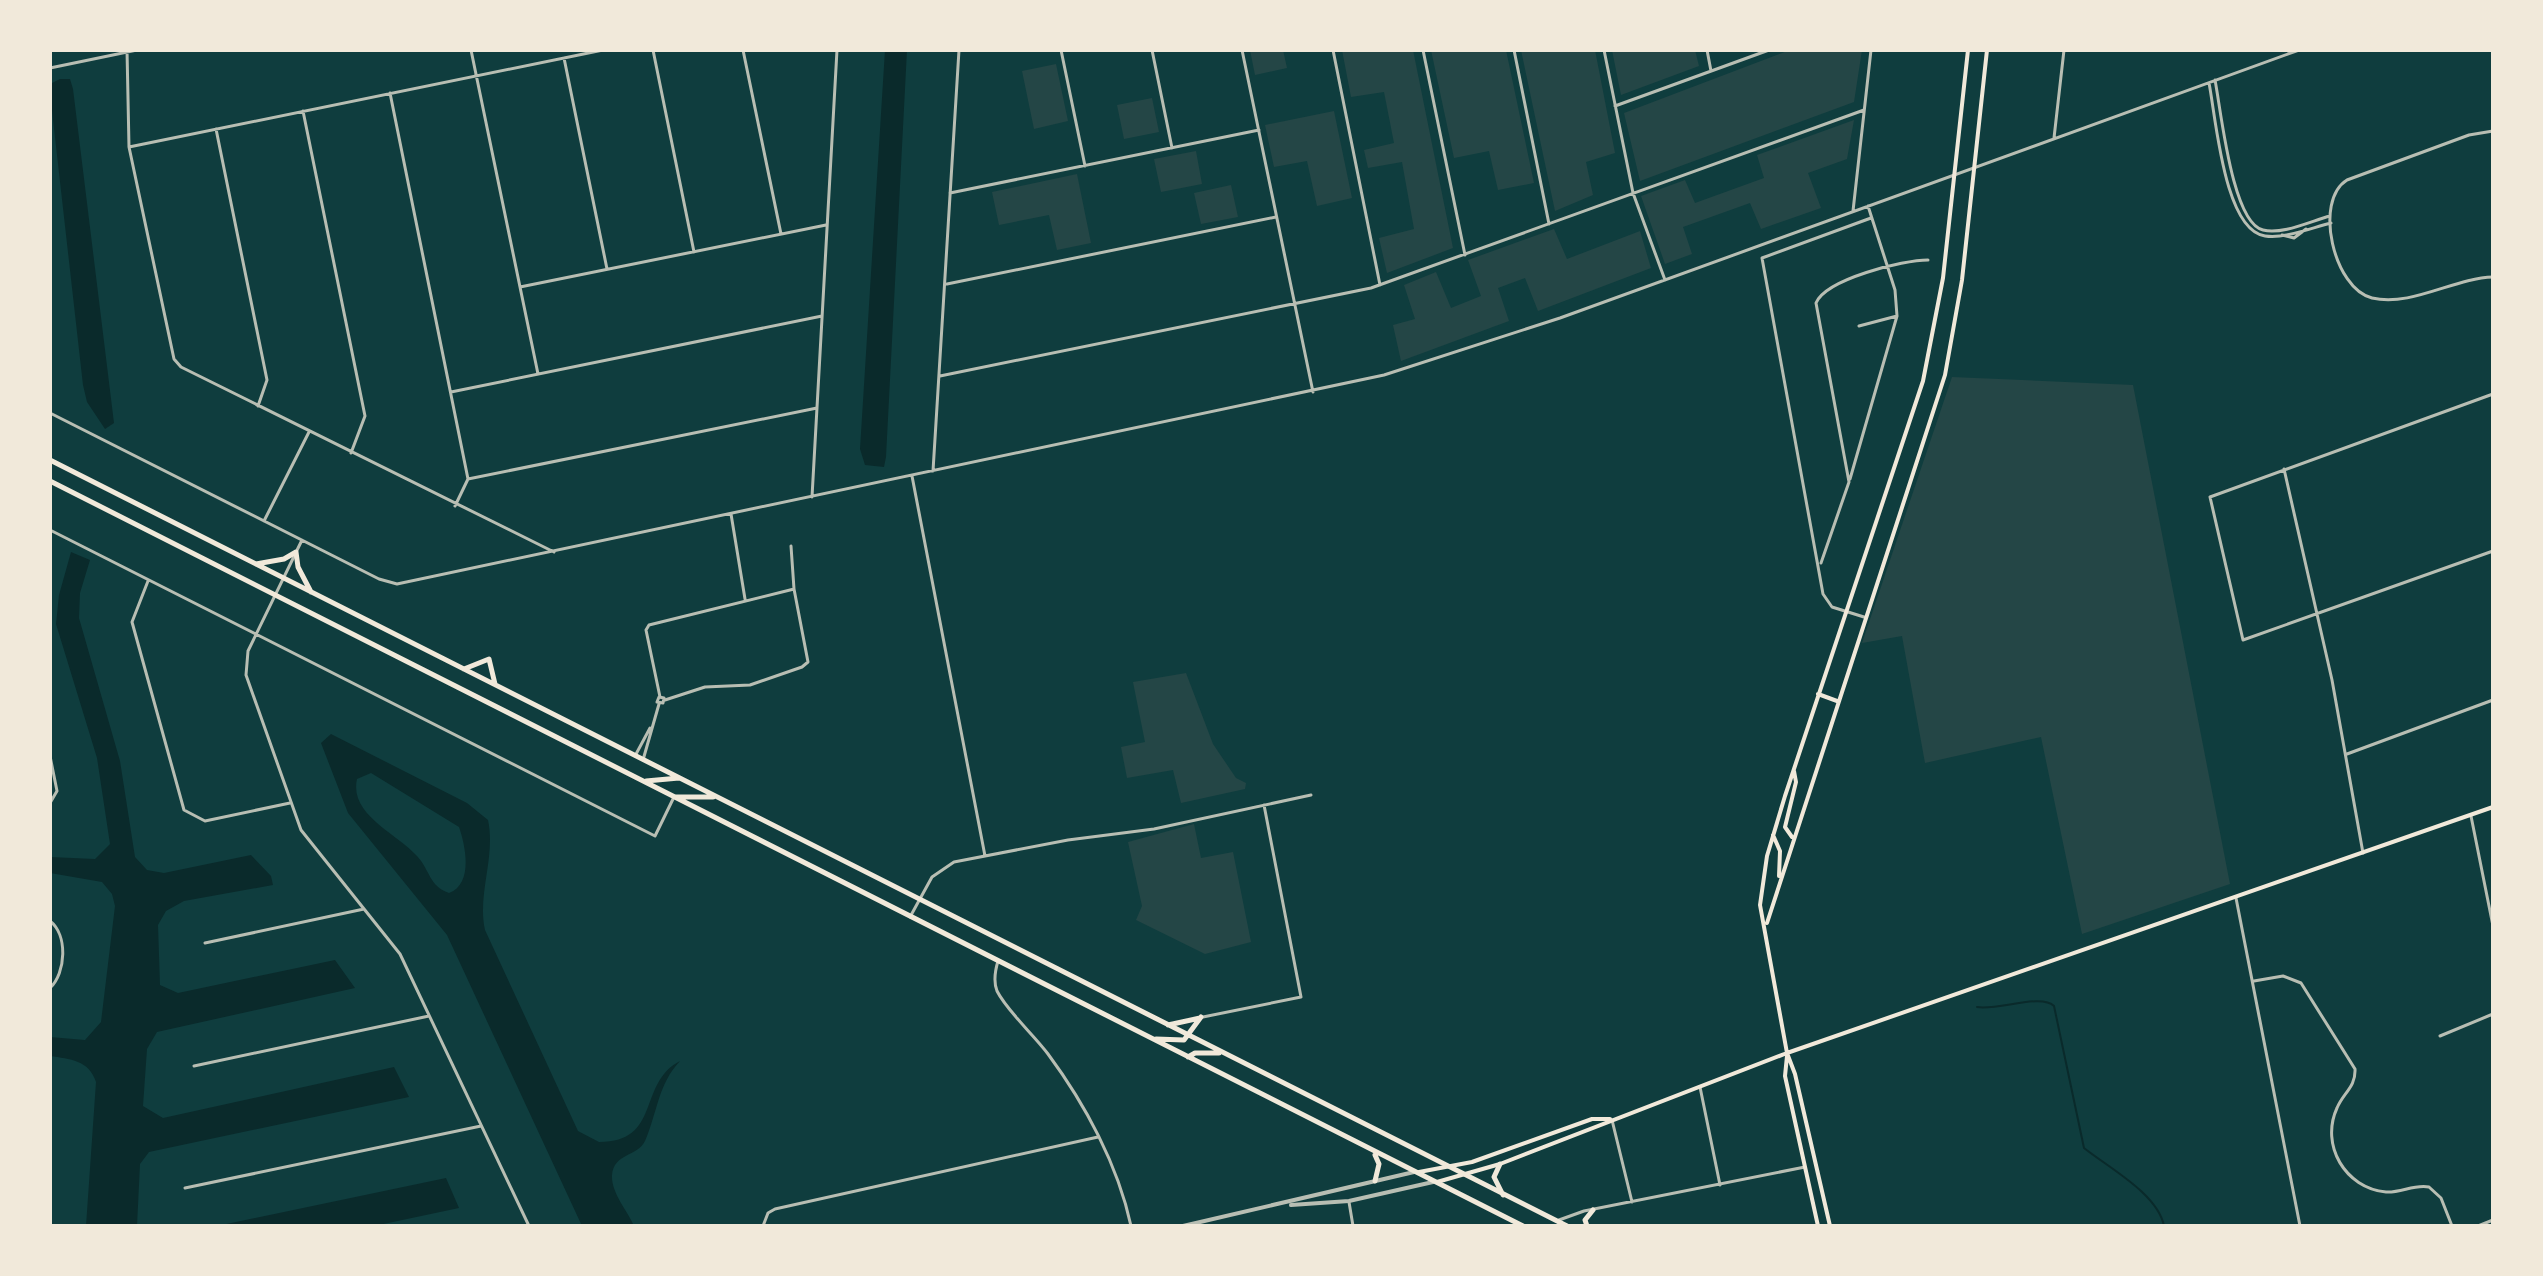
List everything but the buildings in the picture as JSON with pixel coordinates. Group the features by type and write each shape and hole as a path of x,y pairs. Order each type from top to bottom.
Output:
{"main road":[{"path":"1830,1226 1813,1143 1787,1053 1760,905 1773,835 1923,381 1938,312 1968,50"},
{"path":"1779,878 1945,375 1957,315 1987,50"},
{"path":"50,460 1567,1226"},
{"path":"50,481 1523,1226"},
{"path":"255,564 273,563 296,552 300,574 312,593"},
{"path":"463,669 489,659 495,685"},
{"path":"1818,694 1837,701"},
{"path":"1792,838 1785,827 1796,782 1794,769"},
{"path":"641,780 665,782 679,778"},
{"path":"674,797 718,798"},
{"path":"1433,1182 1465,1176 1500,1164 1595,1130 1612,1119 1787,1053 2493,807"},
{"path":"1766,926 1774,907 1779,878 1780,851 1773,835"},
{"path":"1168,1025 1201,1017"},
{"path":"1151,1038 1177,1041 1189,1036 1201,1017"},
{"path":"1188,1057 1204,1052 1224,1054"},
{"path":"1787,1053 1785,1076 1818,1226"},
{"path":"1414,1172 1450,1168 1592,1119 1612,1119"},
{"path":"1372,1151 1379,1164 1375,1181"},
{"path":"1500,1164 1494,1177 1504,1196"},
{"path":"1587,1226 1585,1220 1593,1210"}],"street":[{"path":"50,68 137,50"},
{"path":"471,50 538,374"},
{"path":"129,147 603,50"},
{"path":"653,50 694,252"},
{"path":"743,50 781,234"},
{"path":"812,497 837,50"},
{"path":"933,471 959,50"},
{"path":"1061,50 1085,166"},
{"path":"1152,50 1172,148"},
{"path":"1242,50 1313,392"},
{"path":"1333,50 1380,285"},
{"path":"1423,50 1465,255"},
{"path":"1514,50 1549,224"},
{"path":"1604,50 1633,193 1665,280"},
{"path":"1707,50 1711,71"},
{"path":"1615,106 1769,50"},
{"path":"1853,211 1871,50"},
{"path":"2054,138 2064,50"},
{"path":"50,413 379,579 397,584 1384,375 1665,280 2299,50"},
{"path":"127,51 129,147 174,359 181,367 455,506 554,552"},
{"path":"564,58 607,269"},
{"path":"2215,80 2239,202 2253,226 2270,231 2330,216"},
{"path":"2209,83 2233,204 2241,222 2250,231 2263,236 2294,238 2308,228 2331,223"},
{"path":"390,93 468,479 455,506"},
{"path":"940,376 1380,285 1864,110"},
{"path":"303,111 365,416 351,453"},
{"path":"216,129 267,380 258,406"},
{"path":"950,193 1259,130"},
{"path":"2493,131 2469,135 2347,180 2335,191 2330,216 2343,274 2352,288 2369,297 2395,299 2493,277"},
{"path":"2233,204 2239,202"},
{"path":"1820,567 1849,482 1897,316 1895,290 1868,206"},
{"path":"945,285 1276,217"},
{"path":"1864,617 1826,601 1762,258 1871,218"},
{"path":"2308,228 2310,221"},
{"path":"520,287 827,224"},
{"path":"2250,231 2253,226"},
{"path":"1849,482 1816,303 1826,289 1887,266 1928,260"},
{"path":"451,392 822,316"},
{"path":"1859,326 1897,316"},
{"path":"2493,394 2210,497 2243,640 2493,551"},
{"path":"468,479 817,408"},
{"path":"264,521 309,432"},
{"path":"2284,468 2347,754 2363,853"},
{"path":"912,476 985,856"},
{"path":"731,514 745,599"},
{"path":"50,530 655,836 674,797"},
{"path":"302,540 245,659 246,675 290,803 306,837 400,954 529,1226"},
{"path":"662,698 705,687 750,685 802,667 808,662 794,589 791,546"},
{"path":"148,580 135,606 132,622 166,736 179,803 190,816 205,821 290,803"},
{"path":"635,756 662,698 646,630 649,625 794,589"},
{"path":"2347,754 2493,700"},
{"path":"643,760 652,733 650,728"},
{"path":"50,756 57,791 50,803"},
{"path":"910,917 932,877 946,865 1154,829 1311,795"},
{"path":"1201,1017 1301,997 1264,805"},
{"path":"2471,815 2493,926"},
{"path":"2236,898 2300,1226"},
{"path":"205,943 364,909"},
{"path":"50,921 58,927 62,943 59,973 50,988"},
{"path":"998,961 994,978 999,994 1051,1058 1098,1137 1131,1226"},
{"path":"2254,981 2283,976 2301,983 2355,1069 2353,1086 2336,1108 2331,1126 2332,1144 2344,1170 2358,1182 2375,1190 2393,1192 2429,1187 2441,1198 2452,1226"},
{"path":"2440,1036 2493,1014"},
{"path":"194,1066 429,1016"},
{"path":"1700,1086 1720,1185"},
{"path":"1612,1119 1632,1202"},
{"path":"185,1188 481,1126"},
{"path":"763,1226 768,1213 775,1209 1098,1137"},
{"path":"1557,1221 1593,1210 1805,1167"},
{"path":"1183,1226 1281,1206 1414,1172"},
{"path":"1281,1206 1349,1201 1433,1182"},
{"path":"1349,1201 1353,1226"},
{"path":"2478,1226 2493,1220"}],"shaded area":[{"path":"885,50 907,50 884,467 865,465 860,449"},
{"path":"1250,50 1283,50 1287,68 1255,75"},
{"path":"1342,50 1413,50 1453,248 1387,273 1379,238 1414,229 1402,162 1368,168 1364,150 1394,143 1384,92 1351,97"},
{"path":"1431,50 1506,50 1534,183 1498,190 1489,151 1454,158"},
{"path":"1521,50 1595,50 1615,153 1586,162 1593,195 1555,211"},
{"path":"1612,50 1695,50 1699,66 1621,95"},
{"path":"1790,50 1862,50 1854,102 1640,181 1624,113"},
{"path":"1056,64 1068,121 1034,129 1022,71"},
{"path":"60,79 70,79 73,89 114,423 105,429 87,402 83,385 50,93 50,84"},
{"path":"1152,98 1159,132 1124,139 1117,105"},
{"path":"1334,111 1352,198 1317,206 1307,161 1274,167 1265,125"},
{"path":"1854,120 1847,159 1808,173 1821,208 1761,229 1750,203 1683,227 1692,254 1665,264 1641,196 1685,180 1695,203 1764,178 1757,155"},
{"path":"1196,151 1202,184 1161,192 1154,159"},
{"path":"1077,174 1091,243 1057,250 1049,215 999,225 992,192"},
{"path":"1231,185 1238,217 1201,224 1194,193"},
{"path":"1554,229 1567,259 1640,231 1651,268 1538,311 1525,278 1498,288 1509,321 1401,361 1393,325 1415,319 1404,285 1436,272 1451,308 1481,296 1468,260"},
{"path":"1952,377 2133,385 2230,884 2082,934 2041,737 1925,763 1902,636 1862,643"},
{"path":"71,552 90,560 80,593 79,618 120,761 135,857 147,870 164,873 251,855 271,876 273,885 184,901 166,911 158,925 160,985 178,993 335,960 355,988 157,1032 147,1049 143,1106 163,1118 394,1067 409,1097 149,1152 140,1164 137,1226 86,1226 96,1082 84,1065 50,1056 50,1037 85,1040 101,1022 115,906 112,894 102,882 50,873 50,857 95,859 110,844 97,758 56,624 59,595"},
{"path":"1186,673 1213,744 1236,778 1246,783 1245,789 1181,803 1173,770 1127,778 1121,747 1145,742 1133,682"},
{"path":"331,734 467,803 488,820 490,848 483,903 485,930 578,1131 599,1142 619,1139 632,1132 641,1122 658,1083 680,1061 662,1089 645,1141 617,1163 612,1175 614,1188 634,1226 582,1226 447,935 348,813 321,743","holes":["371,773 459,827 464,844 465,873 462,882 449,893 437,886 417,856 367,813 356,792 357,779"]},
{"path":"1194,824 1201,858 1233,852 1251,942 1205,954 1136,920 1142,906 1128,842"},
{"path":"446,1178 459,1208 374,1226 217,1226"}],"waterway":[{"path":"1977,1007 2039,1001 2054,1006 2084,1148 2143,1193 2160,1214 2164,1226"}]}
